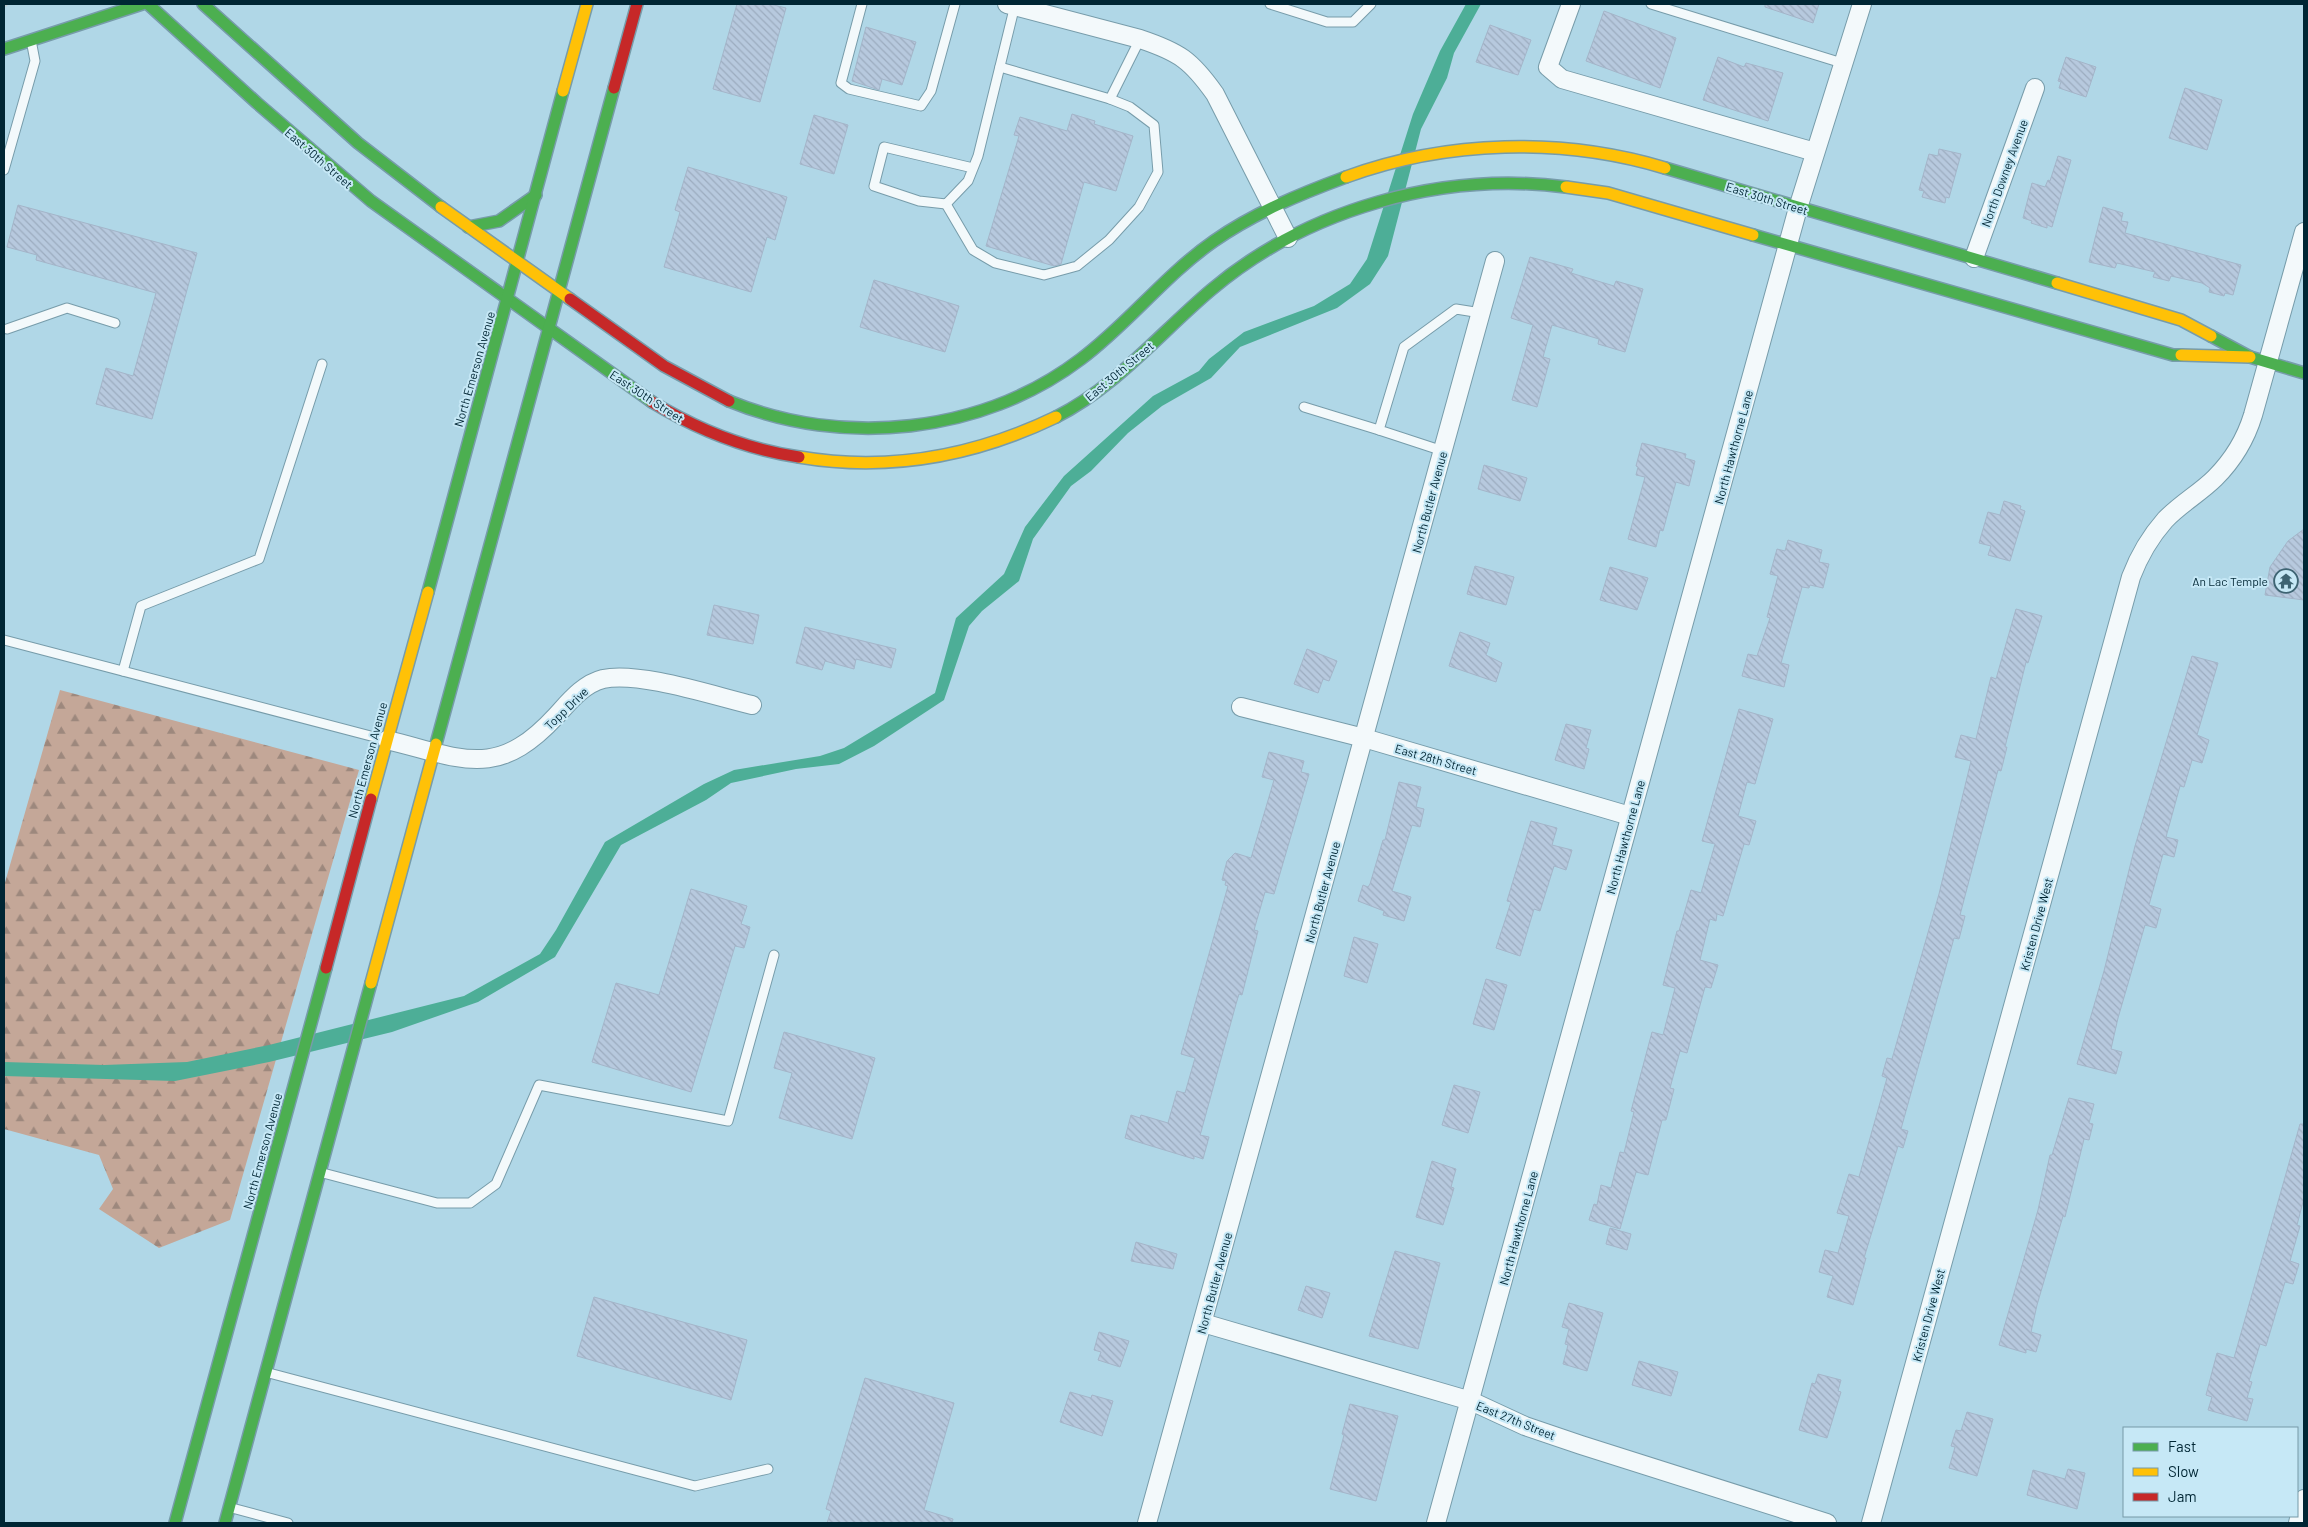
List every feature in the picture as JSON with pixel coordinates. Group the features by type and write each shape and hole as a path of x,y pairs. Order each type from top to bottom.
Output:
{"main road":[{"path":"4,49 142,4"},
{"name":"East 30th Street","path":"148,4 339,176 423,240 662,408 723,438 774,454 829,463 869,465 904,462 976,449 1012,437 1078,404 1107,384 1215,285 1249,261 1288,238 1310,227 1364,208 1411,195 1466,186 1521,183 1608,193 1789,243 2173,355 2250,357"},
{"name":"East 30th Street","path":"203,4 358,143 468,227 560,293 695,385 754,410 801,422 869,428 925,424 999,404 1061,372 1099,344 1173,272 1231,230 1273,207 1324,185 1375,168 1434,155 1473,149 1528,146 1588,151 1659,166 1974,258 2181,320 2250,357 2304,373"},
{"name":"North Emerson Avenue","path":"175,1523 587,4"},
{"path":"225,1523 637,4"},
{"path":"468,227 499,221 536,195"}],"street":[{"path":"1571,4 1548,67 1562,79 1815,152"},
{"name":"North Hawthorne Lane","path":"1436,1523 1798,208 1862,4"},
{"path":"1011,5 1140,39 1162,46 1185,58 1201,74 1215,94 1288,238"},
{"name":"North Downey Avenue","path":"1974,258 2035,88"},
{"name":"Kristen Drive West","path":"1871,1523 2131,577 2143,550 2163,523 2180,506 2215,478 2233,456 2250,424 2304,232"},
{"name":"North Butler Avenue","path":"1147,1523 1495,261"},
{"name":"Topp Drive","path":"386,740 473,760 488,760 505,756 521,748 542,731 582,690 602,680 615,678 639,678 752,705"},
{"name":"East 28th Street","path":"1241,707 1364,738 1630,816"},
{"name":"East 27th Street","path":"1202,1324 1471,1401 1534,1429 1827,1523"},
{"path":"2298,1523 2304,1499"}],"lane":[{"path":"862,4 841,83 849,89 921,106 931,91 955,4"},
{"path":"1270,4 1327,22 1353,22 1371,4"},
{"path":"1651,4 1842,63"},
{"path":"946,204 968,181 973,168 1000,67 1011,5"},
{"path":"1110,99 1140,39"},
{"path":"4,170 35,61 31,40"},
{"path":"946,204 973,250 995,263 1044,275 1077,266 1109,240 1139,207 1158,172 1154,125 1130,106 1000,67"},
{"path":"946,204 919,201 874,186 884,147 973,168"},
{"path":"5,329 67,308 115,323"},
{"path":"1379,430 1404,347 1456,309 1481,313"},
{"path":"123,671 141,606 259,559 322,364"},
{"path":"1304,407 1443,451"},
{"path":"4,640 386,740"},
{"path":"321,1172 437,1203 470,1203 496,1184 538,1085 728,1121 774,955"},
{"path":"266,1372 695,1486 768,1469"},
{"path":"230,1507 276,1522 288,1523"}],"green space":[{"path":"60,690 359,770 230,1220 159,1248 99,1209 113,1189 99,1155 4,1129 4,886"}],"shaded area":[{"path":"1466,4 1481,4 1454,53 1447,78 1421,129 1388,256 1370,284 1337,308 1240,347 1211,378 1162,406 1128,433 1091,471 1071,486 1033,539 1019,581 982,611 969,626 944,700 874,746 839,764 796,769 731,783 706,800 621,845 555,957 478,1002 392,1032 269,1062 175,1081 4,1076 4,1062 104,1065 187,1062 269,1045 464,996 540,954 556,930 605,842 704,784 734,770 820,756 844,748 935,693 956,618 1004,574 1025,527 1064,476 1153,396 1199,371 1209,359 1244,332 1314,306 1350,284 1367,259 1413,114 1440,51"}],"building":[{"path":"737,4 770,4 786,8 760,102 713,89"},
{"path":"1765,4 1819,4 1813,23 1765,7"},
{"path":"1604,11 1676,38 1660,88 1586,61"},
{"path":"1490,25 1531,40 1518,75 1476,62"},
{"path":"866,27 916,42 902,85 882,79 879,90 852,81"},
{"path":"1718,57 1744,67 1746,63 1783,73 1768,121 1703,100"},
{"path":"2066,57 2096,67 2086,97 2059,88 2061,82 2058,81"},
{"path":"2185,88 2222,100 2207,150 2169,138"},
{"path":"1072,114 1095,121 1094,124 1133,136 1116,191 1084,182 1061,264 1054,266 986,246 1019,136 1014,135 1020,117 1067,131"},
{"path":"814,115 848,125 834,174 800,164"},
{"path":"1939,149 1961,154 1949,198 1946,197 1945,203 1922,197 1924,191 1919,190 1929,154 1938,156"},
{"path":"2058,156 2071,160 2052,227 2047,225 2047,228 2031,223 2032,221 2023,218 2032,183 2045,187 2048,180 2050,181"},
{"path":"688,167 787,197 775,240 767,237 751,292 664,267 680,212 675,210"},
{"path":"18,205 197,253 152,419 96,404 106,368 133,376 156,293 36,260 37,255 7,247"},
{"path":"2103,207 2123,213 2121,221 2128,222 2125,233 2241,265 2233,295 2225,293 2224,296 2209,292 2210,288 2202,283 2171,276 2169,281 2153,277 2155,272 2117,263 2115,268 2089,262"},
{"path":"1530,257 1573,269 1571,273 1614,286 1616,281 1643,289 1625,352 1598,344 1599,339 1552,325 1543,357 1550,359 1537,407 1512,400 1533,325 1511,318"},
{"path":"874,280 959,306 945,352 860,327"},
{"path":"1642,443 1686,454 1685,458 1695,461 1689,486 1676,482 1663,531 1660,530 1656,547 1628,539 1645,477 1636,475 1638,467 1636,466"},
{"path":"1484,465 1527,478 1520,501 1478,489"},
{"path":"2004,501 2021,506 2020,509 2025,511 2010,561 1988,555 1991,546 1979,543 1988,512 2000,515"},
{"name":"An Lac Temple","path":"2304,529 2304,600 2265,595 2270,567 2288,541"},
{"path":"1788,540 1822,550 1819,562 1829,564 1823,588 1810,585 1809,588 1802,587 1781,663 1789,665 1784,687 1742,676 1748,654 1757,656 1770,618 1767,617 1778,576 1770,574 1777,549 1785,551"},
{"path":"1475,566 1514,577 1506,605 1467,594"},
{"path":"1610,567 1648,578 1637,610 1600,600"},
{"path":"714,605 759,615 753,644 707,635"},
{"path":"2016,609 2042,616 2028,663 2026,662 2001,771 1998,770 1960,915 1965,916 1959,939 1954,938 1901,1129 1908,1131 1903,1148 1898,1146 1864,1258 1866,1258 1853,1305 1827,1297 1833,1276 1819,1272 1825,1250 1838,1253 1849,1216 1837,1213 1849,1174 1859,1177 1887,1078 1882,1076 1887,1058 1892,1059 1939,894 1971,761 1955,757 1961,735 1976,739 1991,677 1996,679"},
{"path":"805,627 896,649 891,668 856,659 854,669 825,661 822,670 796,663"},
{"path":"1460,632 1490,643 1486,655 1502,663 1496,682 1449,666"},
{"path":"1307,649 1337,661 1329,681 1323,679 1318,693 1294,684"},
{"path":"2192,656 2218,663 2197,735 2209,740 2202,763 2192,760 2184,787 2180,786 2166,837 2178,840 2174,857 2163,854 2149,905 2161,909 2156,928 2145,925 2111,1049 2122,1052 2116,1074 2077,1064 2104,971 2135,846"},
{"path":"1739,709 1773,719 1755,784 1747,782 1738,816 1756,821 1749,845 1744,844 1723,916 1717,914 1716,921 1710,919 1700,960 1718,965 1711,988 1705,987 1687,1053 1680,1051 1670,1088 1674,1089 1666,1120 1662,1120 1648,1175 1636,1172 1620,1229 1589,1220 1594,1204 1597,1205 1601,1185 1611,1188 1620,1152 1624,1153 1634,1112 1631,1111 1652,1032 1663,1035 1675,988 1663,985 1677,931 1679,931 1691,890 1701,893 1715,844 1702,841"},
{"path":"1566,724 1591,730 1586,748 1589,749 1584,769 1555,760"},
{"path":"1269,752 1304,761 1301,772 1309,774 1274,894 1265,892 1254,930 1258,931 1242,995 1239,994 1200,1135 1209,1137 1203,1159 1194,1156 1194,1159 1125,1138 1131,1115 1140,1118 1141,1115 1168,1123 1177,1091 1185,1093 1195,1058 1181,1054 1228,886 1225,885 1226,881 1222,880 1227,861 1235,853 1251,858 1274,780 1262,777"},
{"path":"1399,782 1421,787 1416,807 1424,809 1420,827 1412,825 1392,891 1411,897 1404,921 1383,915 1384,911 1358,901 1363,885 1368,887 1370,884 1383,840 1385,840"},
{"path":"1531,821 1557,828 1552,845 1572,850 1566,870 1554,866 1540,911 1534,909 1520,956 1496,948 1511,902 1507,901"},
{"path":"691,889 747,906 741,924 750,927 744,948 735,946 691,1092 592,1062 616,983 659,995"},
{"path":"1354,937 1378,944 1367,983 1344,976"},
{"path":"1486,979 1507,985 1494,1030 1473,1024"},
{"path":"784,1032 875,1058 852,1139 779,1118 792,1073 774,1068"},
{"path":"1454,1085 1480,1092 1468,1133 1442,1125"},
{"path":"2069,1098 2094,1104 2089,1123 2093,1124 2089,1140 2084,1139 2065,1217 2063,1216 2037,1305 2031,1332 2041,1335 2036,1352 2026,1349 2026,1353 1999,1345 2038,1210 2050,1155 2052,1155"},
{"path":"2300,1124 2304,1124 2304,1198 2297,1225 2300,1226 2290,1261 2299,1264 2293,1284 2285,1282 2266,1346 2260,1344 2249,1381 2252,1382 2247,1398 2253,1399 2247,1421 2208,1410 2212,1397 2206,1395 2217,1353 2234,1358"},
{"path":"1432,1161 1456,1169 1451,1187 1454,1188 1443,1225 1416,1217"},
{"path":"1610,1228 1631,1234 1627,1250 1606,1244"},
{"path":"1136,1242 1177,1254 1173,1269 1131,1261"},
{"path":"1395,1251 1440,1263 1418,1349 1369,1336"},
{"path":"1306,1286 1330,1293 1322,1318 1298,1310"},
{"path":"594,1297 747,1340 731,1400 577,1356"},
{"path":"1569,1303 1603,1313 1587,1371 1563,1364 1568,1345 1565,1344 1569,1329 1562,1327"},
{"path":"1099,1332 1129,1341 1120,1367 1098,1360 1101,1352 1094,1350"},
{"path":"1639,1361 1678,1372 1671,1396 1632,1385"},
{"path":"1818,1374 1841,1380 1838,1391 1841,1392 1827,1438 1799,1430 1812,1383 1815,1384"},
{"path":"865,1378 954,1403 924,1510 953,1519 952,1523 827,1523 831,1511 826,1509"},
{"path":"1070,1392 1091,1398 1092,1395 1113,1401 1102,1436 1060,1422"},
{"path":"1350,1404 1398,1416 1376,1501 1330,1489"},
{"path":"1967,1412 1993,1419 1977,1476 1949,1468 1955,1447 1951,1446 1956,1430 1961,1431"},
{"path":"2068,1469 2085,1473 2077,1509 2027,1495 2033,1470 2065,1479"}],"traffic: fast":[{"path":"4,49 142,4"},
{"path":"148,4 257,103 371,201 652,402"},
{"path":"203,4 358,143 441,207"},
{"path":"436,744 614,88"},
{"path":"428,592 563,91"},
{"path":"1665,168 2057,283"},
{"path":"729,401 773,416 818,425 864,428 911,426 956,418 1000,404 1042,384 1081,359 1115,331 1196,254 1229,231 1278,205 1346,177"},
{"path":"1056,417 1078,405 1118,375 1211,290 1249,262 1290,237 1333,218 1378,202 1424,191 1472,185 1519,184 1566,187"},
{"path":"468,227 499,221 536,195"},
{"path":"1753,235 2173,355 2181,355"},
{"path":"2211,336 2250,357 2304,373"},
{"path":"175,1523 326,968"},
{"path":"225,1523 371,983"}],"traffic: slow":[{"path":"563,91 587,4"},
{"path":"1346,177 1384,165 1424,156 1464,150 1505,147 1545,147 1586,151 1626,158 1665,168"},
{"path":"1566,187 1608,193 1753,235"},
{"path":"441,207 570,299"},
{"path":"2057,283 2181,320 2211,336"},
{"path":"2181,355 2250,357"},
{"path":"799,457 865,463 930,457 963,451 994,442 1056,417"},
{"path":"371,799 428,592"},
{"path":"371,983 436,744"}],"traffic: jam":[{"path":"614,88 637,4"},
{"path":"570,299 664,366 729,401"},
{"path":"652,402 704,430 722,437 760,449 799,457"},
{"path":"326,968 371,799"}],"place":[{"name":"An Lac Temple","path":"2286,581"}]}
